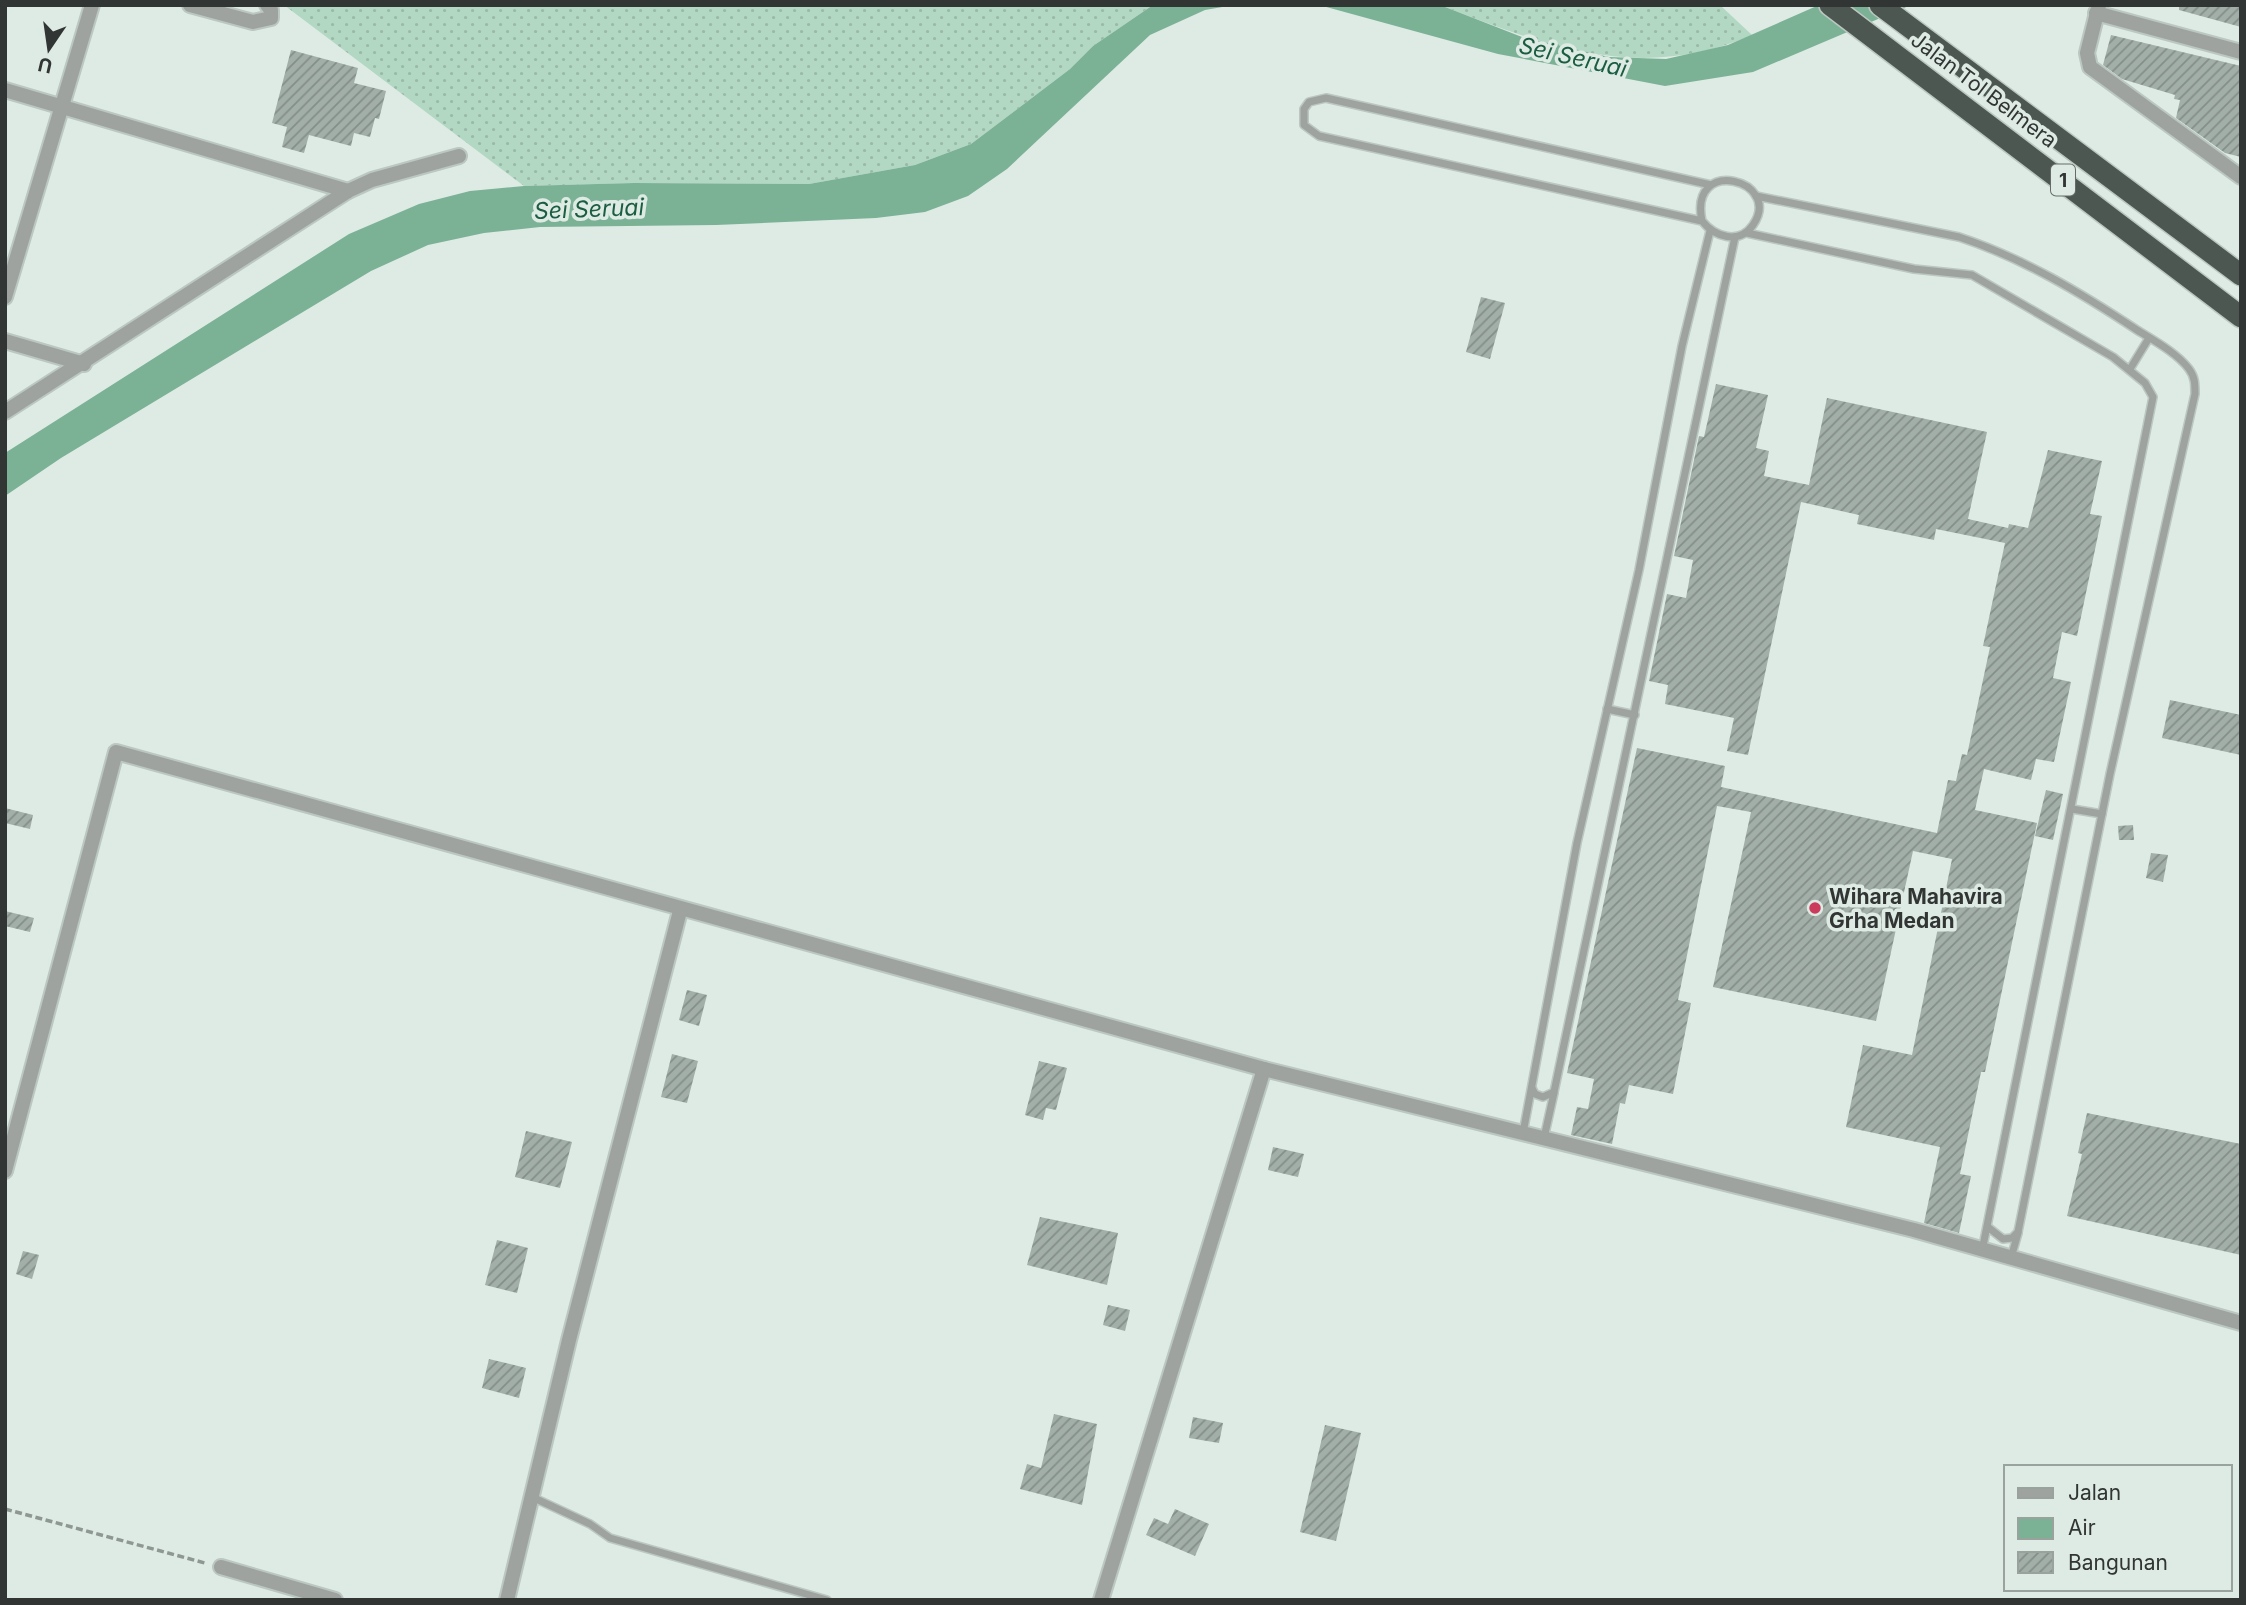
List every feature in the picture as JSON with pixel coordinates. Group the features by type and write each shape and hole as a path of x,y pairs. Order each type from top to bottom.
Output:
{"highway":[{"name":"Jalan Tol Belmera","path":"1830,5 2241,317"},
{"name":"Jalan Tol Belmera","path":"1880,5 2241,275"}],"street":[{"path":"5,297 11,253 63,107 92,5"},
{"path":"190,5 263,22 272,14 267,5"},
{"path":"2241,52 2097,9 2087,53 2090,67 2241,177"},
{"path":"5,90 348,191"},
{"path":"5,412 84,364 348,191 372,180 459,156"},
{"path":"5,341 84,364"},
{"path":"5,1171 116,752 680,911 1264,1069 1914,1230 2241,1323"},
{"path":"508,1600 680,911"},
{"path":"1101,1600 1264,1069"},
{"path":"221,1567 335,1600"}],"lane":[{"path":"1702,220 1319,136 1304,125 1304,109 1309,102 1326,97 1711,185"},
{"path":"1747,233 1755,222 1758,209 1756,197 1748,186 1736,180 1723,180 1711,185 1703,195 1699,208 1702,220 1710,231 1735,237 1747,233 1914,269 1972,275 2078,335 2130,369 2149,387 2153,403 1989,1228 1982,1251"},
{"path":"1756,197 1805,204 1959,237 1983,245 2075,290 2149,338 2187,366 2195,378 2195,394 2102,814 2011,1258"},
{"path":"1523,1133 1577,842 1639,570 1682,346 1710,231"},
{"path":"1544,1138 1735,237"},
{"path":"2130,369 2149,338"},
{"path":"1607,709 1635,715"},
{"path":"2072,809 2102,814"},
{"path":"1532,1087 1535,1094 1543,1097 1549,1097 1554,1092"},
{"path":"1989,1228 2003,1239 2012,1238 2018,1232"},
{"path":"532,1496 590,1524 610,1538 827,1600"}],"path":[{"path":"5,1510 221,1567"}],"shaded area":[{"path":"284,5 1153,5 1093,46 1070,69 971,144 915,165 809,184 634,183 524,186"},
{"path":"1440,5 1720,5 1752,35 1711,49 1671,56 1632,58 1556,46"}],"water":[{"name":"Sei Seruai","path":"1153,5 1234,5 1205,10 1150,35 1007,169 968,196 925,212 876,218 716,225 540,227 484,233 428,245 371,271 61,458 5,496 5,453 349,234 419,204 470,191 524,186 634,183 809,184 915,165 971,144 1070,69 1093,46"},
{"name":"Sei Seruai","path":"1319,5 1440,5 1522,37 1609,57 1666,59 1728,45 1819,5 1911,5 1753,72 1665,86 1498,54"}],"building":[{"path":"2179,5 2241,5 2241,27 2179,10"},
{"path":"2111,35 2241,66 2241,157 2225,153 2176,118 2180,100 2174,99 2175,95 2122,79 2103,65"},
{"path":"291,50 358,68 354,83 386,91 379,119 375,118 370,137 354,133 351,146 309,135 304,153 282,147 287,127 272,123"},
{"path":"1481,297 1505,303 1490,359 1466,352"},
{"path":"1716,384 1768,395 1756,448 1769,451 1764,476 1809,485 1827,398 1987,432 1968,519 2008,528 2009,524 2028,528 2048,450 2102,461 2090,514 2102,516 2077,636 2062,632 2053,678 2071,682 2054,762 2036,759 2031,780 1984,769 1975,810 2037,823 1985,1072 1981,1072 1960,1174 1971,1176 1959,1233 1924,1223 1940,1147 1846,1127 1863,1045 1912,1055 1952,859 1913,851 1876,1021 1713,987 1751,812 1717,806 1678,1000 1691,1003 1673,1094 1629,1085 1625,1104 1620,1103 1612,1144 1571,1135 1577,1107 1588,1109 1594,1079 1567,1073 1637,748 1725,766 1721,787 1937,833 1948,780 1956,781 1962,754 1967,755 1990,647 1983,646 2005,543 1936,529 1934,540 1857,524 1859,515 1801,502 1748,755 1727,751 1734,718 1665,704 1668,685 1649,681 1667,594 1686,598 1693,560 1674,556 1699,436 1704,437"},
{"path":"2170,700 2241,715 2241,755 2162,738"},
{"path":"2046,790 2063,794 2053,840 2035,836"},
{"path":"5,808 33,815 30,829 5,823"},
{"path":"2133,825 2134,840 2119,840 2118,826"},
{"path":"2151,853 2168,855 2163,882 2146,878"},
{"path":"5,911 34,918 30,932 5,926"},
{"path":"687,990 707,995 699,1026 679,1020"},
{"path":"672,1054 698,1061 687,1103 661,1097"},
{"path":"1039,1061 1067,1068 1056,1110 1046,1108 1043,1120 1025,1115"},
{"path":"2087,1113 2241,1144 2241,1255 2067,1216 2082,1154 2078,1153"},
{"path":"526,1131 572,1142 560,1188 515,1177"},
{"path":"1273,1147 1304,1154 1298,1177 1268,1170"},
{"path":"1040,1217 1118,1233 1107,1285 1027,1265"},
{"path":"497,1240 528,1248 517,1293 485,1285"},
{"path":"23,1251 39,1255 32,1279 16,1274"},
{"path":"1108,1305 1130,1310 1125,1331 1103,1325"},
{"path":"489,1359 526,1368 519,1398 482,1388"},
{"path":"1054,1414 1097,1424 1082,1505 1020,1489 1027,1464 1041,1468"},
{"path":"1193,1417 1223,1423 1219,1443 1189,1438"},
{"path":"1325,1425 1361,1433 1336,1541 1300,1532"},
{"path":"1175,1509 1209,1524 1195,1556 1146,1535 1154,1518 1168,1524"}],"place":[{"name":"Wihara Mahavira Grha Medan","path":"1815,908"}]}
